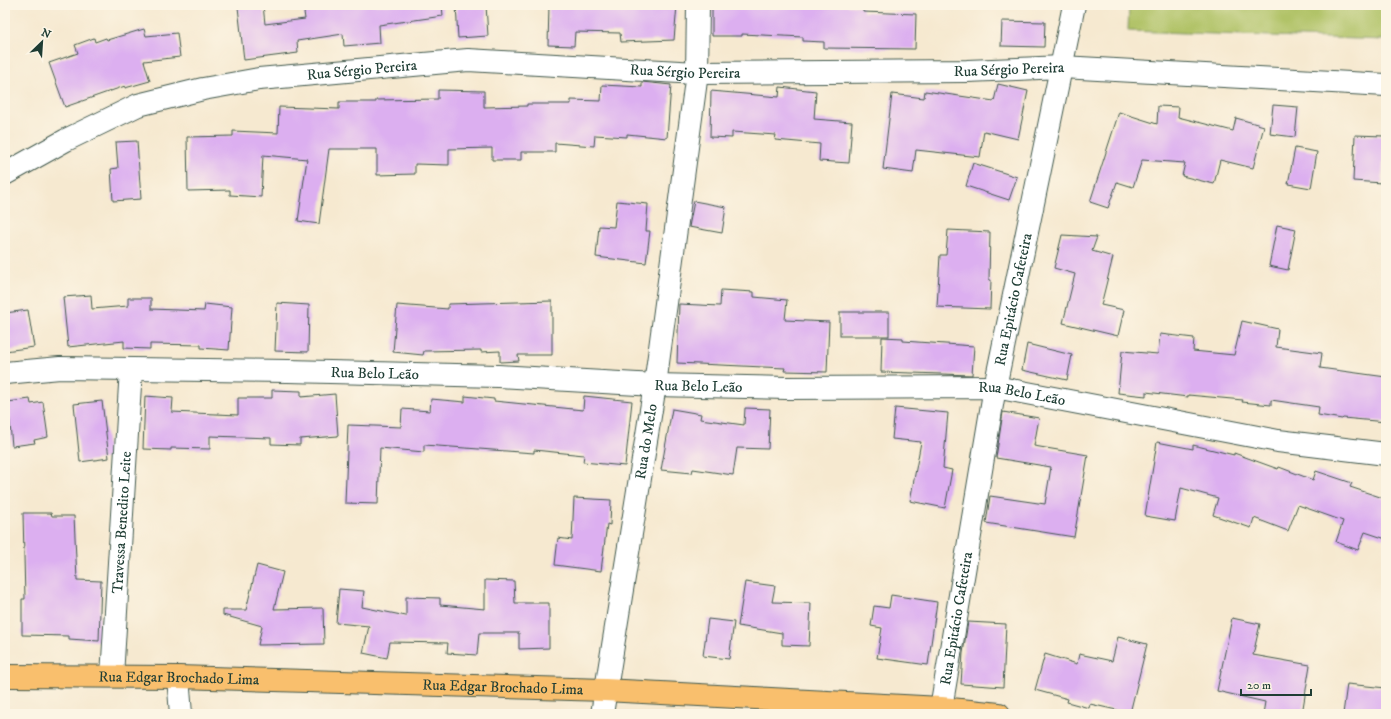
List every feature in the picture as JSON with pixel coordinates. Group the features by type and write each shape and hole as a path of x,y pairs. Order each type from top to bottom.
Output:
{"main road":[{"name":"Rua Edgar Brochado Lima","path":"5,676 178,677 606,690 999,714"}],"street":[{"path":"697,73 698,5"},
{"name":"Rua Epitácio Cafeteira","path":"940,711 995,387 1074,5"},
{"name":"Rua Sérgio Pereira","path":"5,174 66,140 138,105 203,89 259,79 468,60 697,73 967,70 1062,67 1386,85"},
{"name":"Rua do Melo","path":"602,714 655,384 697,73"},
{"name":"Rua Belo Leão","path":"5,373 60,368 131,369 498,376 655,384 786,388 995,387 1278,441 1386,454"},
{"name":"Travessa Benedito Leite","path":"112,676 131,369"},
{"path":"178,677 181,714"}],"green space":[{"path":"1129,5 1386,5 1386,40 1128,31"}],"building":[{"path":"263,5 265,24 305,19 303,5 442,5 443,16 379,25 380,43 344,46 343,34 297,41 298,53 244,60 238,7"},
{"path":"456,5 486,5 488,36 458,38"},
{"path":"549,5 677,5 674,40 621,42 620,33 575,32 574,46 548,45"},
{"path":"712,5 863,6 863,12 916,14 915,49 824,48 824,42 803,41 803,37 742,34 742,36 712,36"},
{"path":"1002,21 1045,22 1044,47 1001,46"},
{"path":"144,29 146,36 177,33 180,57 144,61 150,81 125,88 125,86 65,107 49,63 78,53 75,45 94,38 95,42 106,38 107,40"},
{"path":"642,82 671,85 667,138 627,134 627,137 595,135 594,146 555,143 555,152 521,152 521,160 492,160 492,148 449,149 449,165 415,164 415,174 377,175 377,149 329,149 319,224 298,221 307,159 263,155 261,197 230,195 230,190 188,191 187,137 233,136 233,131 278,133 279,107 339,109 339,102 438,99 438,90 484,91 484,107 527,106 527,104 571,104 571,100 601,101 602,85 642,87"},
{"path":"998,84 1028,91 1018,139 984,131 980,157 916,150 913,173 883,169 892,94 924,98 925,91 994,101"},
{"path":"780,87 816,91 814,119 852,122 849,163 819,161 820,144 775,140 776,135 732,132 732,138 710,137 711,91 779,97"},
{"path":"1273,105 1298,107 1295,137 1270,134"},
{"path":"1158,106 1179,107 1178,117 1233,131 1236,118 1264,126 1253,168 1220,160 1214,184 1182,176 1185,163 1142,160 1133,187 1117,182 1108,208 1090,202 1119,112 1157,124"},
{"path":"1355,135 1384,136 1382,183 1353,181"},
{"path":"137,141 141,199 113,201 111,169 118,168 116,142"},
{"path":"1295,148 1317,152 1311,188 1288,184"},
{"path":"973,163 1017,177 1009,200 966,186"},
{"path":"617,201 648,204 646,231 650,231 646,263 596,257 599,226 614,227"},
{"path":"694,201 726,207 722,233 689,227"},
{"path":"1277,225 1296,229 1288,270 1269,266"},
{"path":"948,230 990,232 990,309 937,307 940,255 946,255"},
{"path":"1062,235 1097,237 1092,251 1113,257 1101,305 1124,310 1118,336 1063,323 1075,274 1054,268"},
{"path":"721,290 754,292 754,297 787,300 785,320 829,322 827,372 784,371 785,368 677,363 679,304 720,306"},
{"path":"91,295 92,309 128,306 128,298 151,298 151,309 204,311 205,304 232,307 229,350 201,348 201,345 150,344 150,349 124,348 124,341 68,347 63,297"},
{"path":"552,301 552,355 518,355 519,361 500,362 500,351 424,351 423,355 393,352 397,305 448,309 448,304"},
{"path":"277,303 309,305 308,352 275,351"},
{"path":"28,310 34,347 5,351 5,313"},
{"path":"840,312 889,312 889,336 840,336"},
{"path":"1242,321 1278,329 1276,347 1322,353 1320,368 1386,377 1386,422 1342,419 1318,415 1319,407 1271,400 1271,405 1242,402 1243,400 1188,395 1188,397 1146,392 1146,396 1118,393 1122,351 1158,354 1160,334 1194,338 1193,351 1234,355"},
{"path":"882,337 903,338 903,341 974,346 972,375 881,372"},
{"path":"1027,344 1072,355 1067,380 1022,370"},
{"path":"272,390 301,391 301,397 335,394 338,436 300,439 300,445 271,444 271,438 210,436 210,449 143,449 145,396 173,398 172,412 238,415 238,398 272,398"},
{"path":"465,396 494,399 494,401 583,410 584,396 632,401 625,466 583,462 584,455 534,450 534,453 424,445 424,452 380,448 378,504 345,503 348,425 401,427 402,409 430,411 431,399 465,402"},
{"path":"30,399 31,404 43,402 48,437 34,440 35,443 12,446 8,402"},
{"path":"102,401 109,458 80,462 74,404"},
{"path":"745,408 770,409 768,449 737,448 733,475 693,469 692,473 661,470 672,409 701,414 700,419 744,425"},
{"path":"895,408 948,413 943,468 952,470 945,508 910,501 921,442 892,439"},
{"path":"1003,412 1039,418 1034,446 1088,455 1074,537 986,523 990,496 1045,504 1051,467 996,458"},
{"path":"1157,442 1193,449 1193,445 1234,455 1234,453 1278,469 1279,467 1313,480 1316,471 1352,483 1350,487 1386,499 1386,539 1365,532 1358,550 1336,542 1343,521 1298,505 1288,531 1254,518 1251,528 1213,515 1218,498 1181,488 1175,521 1145,516"},
{"path":"574,498 611,500 610,525 607,524 601,571 555,565 558,538 572,540"},
{"path":"23,513 51,513 52,516 74,516 77,580 101,581 99,641 69,639 69,636 22,635 22,599 25,599"},
{"path":"257,565 283,572 274,609 323,608 324,644 258,645 262,626 223,615 223,610 246,610"},
{"path":"485,580 514,581 515,603 549,603 549,648 519,649 519,633 479,633 477,655 447,653 448,643 390,642 387,658 363,653 369,626 336,623 339,589 364,591 362,607 406,616 406,597 440,598 440,605 485,609"},
{"path":"745,582 775,586 772,602 811,603 809,646 782,645 782,633 738,626"},
{"path":"891,595 937,602 928,665 877,658 882,628 871,626 874,606 889,608"},
{"path":"1232,618 1260,624 1253,655 1310,665 1302,714 1263,714 1265,702 1217,691"},
{"path":"708,619 734,622 729,659 703,656"},
{"path":"968,622 1006,624 1003,687 961,684 963,653"},
{"path":"1118,637 1147,644 1130,713 1090,704 1089,708 1067,702 1068,699 1035,690 1045,654 1077,664 1079,654 1112,661"},
{"path":"1347,684 1386,688 1386,714 1343,714"}]}
